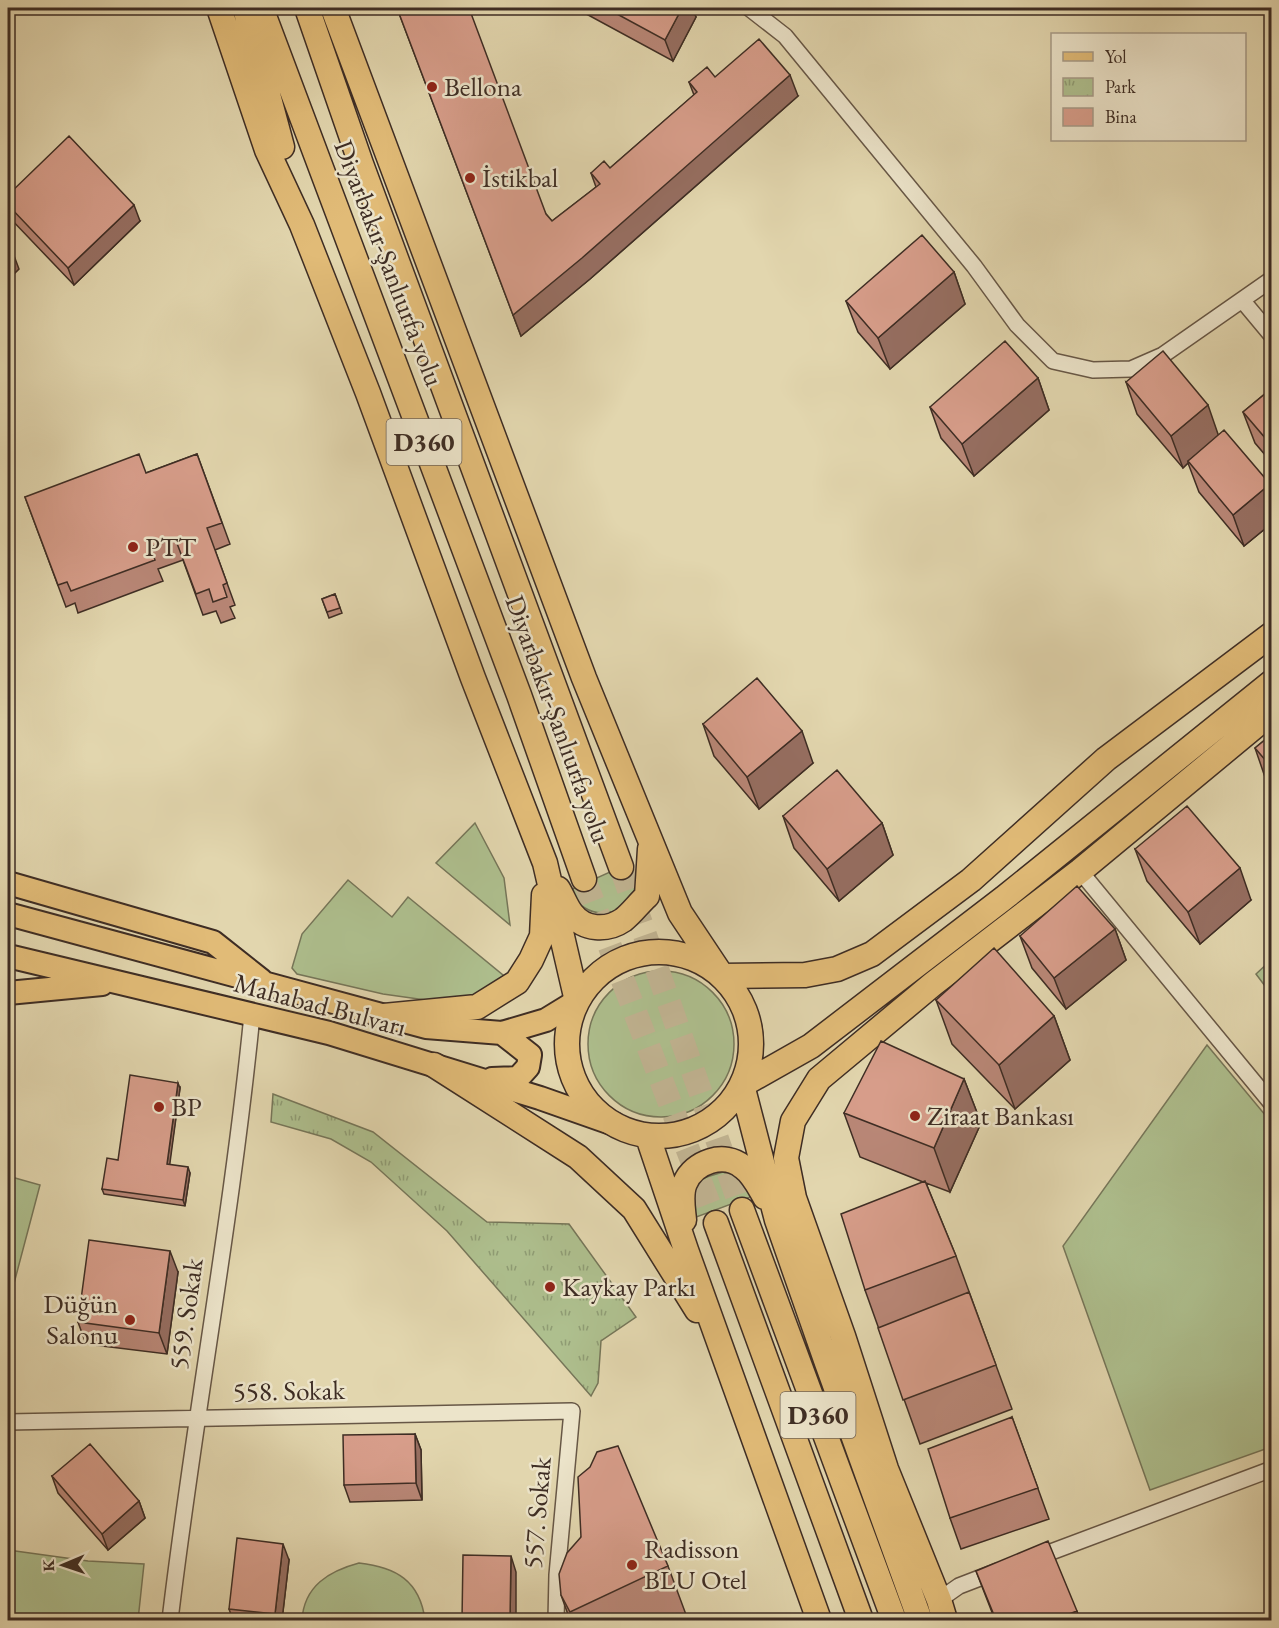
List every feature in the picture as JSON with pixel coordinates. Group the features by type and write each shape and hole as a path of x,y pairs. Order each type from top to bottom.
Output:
{"highway":[{"path":"219,8 267,150 302,225 368,393 473,678 545,863 571,914 590,927 607,926 622,920 647,896 650,841"},
{"path":"245,8 302,225"},
{"name":"Diyarbakır-Şanlıurfa yolu","path":"261,8 519,695 584,879"},
{"name":"Diyarbakır-Şanlıurfa yolu","path":"307,8 361,164 621,867"},
{"path":"318,8 383,147"},
{"path":"333,8 383,147 584,678 650,841 680,913 722,976 740,1000 750,1027 751,1057 742,1085 730,1104 713,1120 693,1131 671,1136 648,1137 620,1128 595,1111 577,1088 568,1059 568,1029 577,1001 594,978 617,962 644,953 672,952 699,960 722,976 805,975 837,969 872,954 970,880 1106,759 1272,634"},
{"path":"742,1085 811,1046 1004,898 1272,682"},
{"path":"942,1610 886,1469 843,1336 794,1198 786,1158 793,1121 819,1079 933,984 1080,870 1272,712"},
{"path":"545,863 577,1001"},
{"path":"384,1016 477,1007 517,982 542,936 545,863"},
{"path":"434,1065 578,1157 634,1209 723,1354"},
{"path":"742,1085 777,1220 921,1620"},
{"path":"648,1137 686,1250 819,1620"},
{"path":"686,1250 682,1193 685,1182 697,1167 708,1160 731,1160 742,1166 753,1178 777,1220"},
{"name":"D360","path":"742,1210 894,1620"},
{"name":"D360","path":"716,1223 861,1620"}],"main road":[{"path":"8,883 213,942 267,985"},
{"name":"Mahabad Bulvarı","path":"8,914 426,1027 501,1033 546,1020 577,1001"},
{"name":"Mahabad Bulvarı","path":"8,956 329,1033 540,1098 614,1124"},
{"path":"8,993 119,983"},
{"path":"482,1080 518,1078 528,1067 530,1055 501,1033"}],"street":[{"path":"749,8 785,36 974,266 1017,325 1053,361 1093,370 1131,369 1163,355 1272,279"},
{"path":"1242,300 1272,336"},
{"path":"1080,870 1272,1104"},
{"name":"559. Sokak","path":"170,1620 196,1419 244,1098 252,1015"},
{"name":"558. Sokak","path":"8,1422 572,1410"},
{"name":"557. Sokak","path":"556,1620 557,1575 572,1410"},
{"path":"942,1610 959,1586 1272,1469"}],"green space":[{"path":"475,823 504,878 510,925 436,863"},
{"path":"632,862 635,878 633,895 625,906 619,909 605,913 591,911 580,904 570,890"},
{"path":"348,880 392,917 408,897 509,980 477,1001 447,1003 383,994 297,974 292,968 302,934"},
{"path":"1271,960 1271,994 1256,974"},
{"path":"661,971 689,976 713,992 729,1016 734,1044 729,1072 713,1096 689,1112 661,1117 633,1112 609,1096 593,1072 588,1044 593,1016 609,992 633,976"},
{"path":"1207,1045 1271,1122 1271,1447 1150,1490 1063,1246"},
{"path":"273,1094 373,1132 487,1222 569,1224 636,1317 601,1341 598,1383 591,1396 447,1231 371,1162 331,1139 271,1122"},
{"path":"723,1172 742,1180 753,1196 691,1219 689,1195 700,1179"},
{"path":"8,1176 40,1185 12,1291 8,1289"},
{"path":"8,1550 88,1561 144,1564 138,1620 8,1620"},
{"path":"359,1563 384,1568 404,1578 418,1595 425,1620 302,1620 308,1598 320,1582 338,1570"}],"building":[{"path":"397,8 469,8 546,214 552,221 600,184 591,173 604,161 610,168 697,92 689,82 707,67 715,77 759,39 790,75 582,258 513,315"},
{"path":"606,8 682,8 665,40"},
{"path":"69,136 134,205 68,268 8,205 8,195"},
{"path":"922,235 954,272 878,338 846,301"},
{"path":"8,247 13,253 8,258"},
{"path":"1005,341 1038,378 962,444 930,407"},
{"path":"1163,351 1208,405 1171,436 1126,382"},
{"path":"1272,388 1272,446 1243,412"},
{"path":"1224,430 1270,484 1233,515 1188,461"},
{"name":"PTT","path":"139,454 146,473 197,454 222,523 207,528 227,583 223,585 227,597 213,602 209,589 196,594 175,538 150,547 155,560 71,591 67,582 58,585 25,497"},
{"path":"335,594 340,608 327,612 322,599"},
{"path":"757,678 802,731 747,777 703,724"},
{"path":"1272,734 1272,768 1255,748"},
{"path":"837,770 882,823 827,869 783,816"},
{"path":"1187,806 1240,868 1188,912 1135,849"},
{"path":"1077,886 1115,929 1054,978 1020,936"},
{"path":"994,948 1054,1016 999,1065 936,1000"},
{"path":"881,1041 964,1079 934,1148 844,1113"},
{"path":"130,1075 178,1083 167,1164 188,1167 183,1200 102,1189 107,1158 118,1160"},
{"path":"925,1181 956,1256 865,1290 841,1214"},
{"name":"Düğün Salonu","path":"89,1240 170,1251 159,1333 78,1322"},
{"path":"969,1292 996,1365 903,1400 878,1328"},
{"path":"1012,1417 1038,1488 950,1518 928,1449"},
{"path":"415,1434 416,1483 344,1485 343,1435"},
{"path":"90,1444 139,1501 102,1534 52,1476"},
{"path":"618,1446 668,1566 570,1612 561,1595 559,1574 567,1553 581,1537 578,1477 590,1467 597,1452"},
{"path":"237,1538 283,1544 275,1614 229,1609"},
{"path":"1048,1541 1077,1611 1053,1620 996,1620 976,1571"},
{"path":"463,1555 511,1556 510,1620 462,1620"}],"tunnel":[{"path":"621,867 742,1210"},
{"path":"584,879 716,1223"}],"place":[{"name":"Bellona","path":"432,87"},
{"name":"İstikbal","path":"470,178"},
{"name":"PTT","path":"133,547"},
{"name":"BP","path":"159,1107"},
{"name":"Ziraat Bankası","path":"915,1116"},
{"name":"Kaykay Parkı","path":"550,1287"},
{"name":"Düğün Salonu","path":"130,1320"},
{"name":"Radisson BLU Otel","path":"632,1565"}]}
